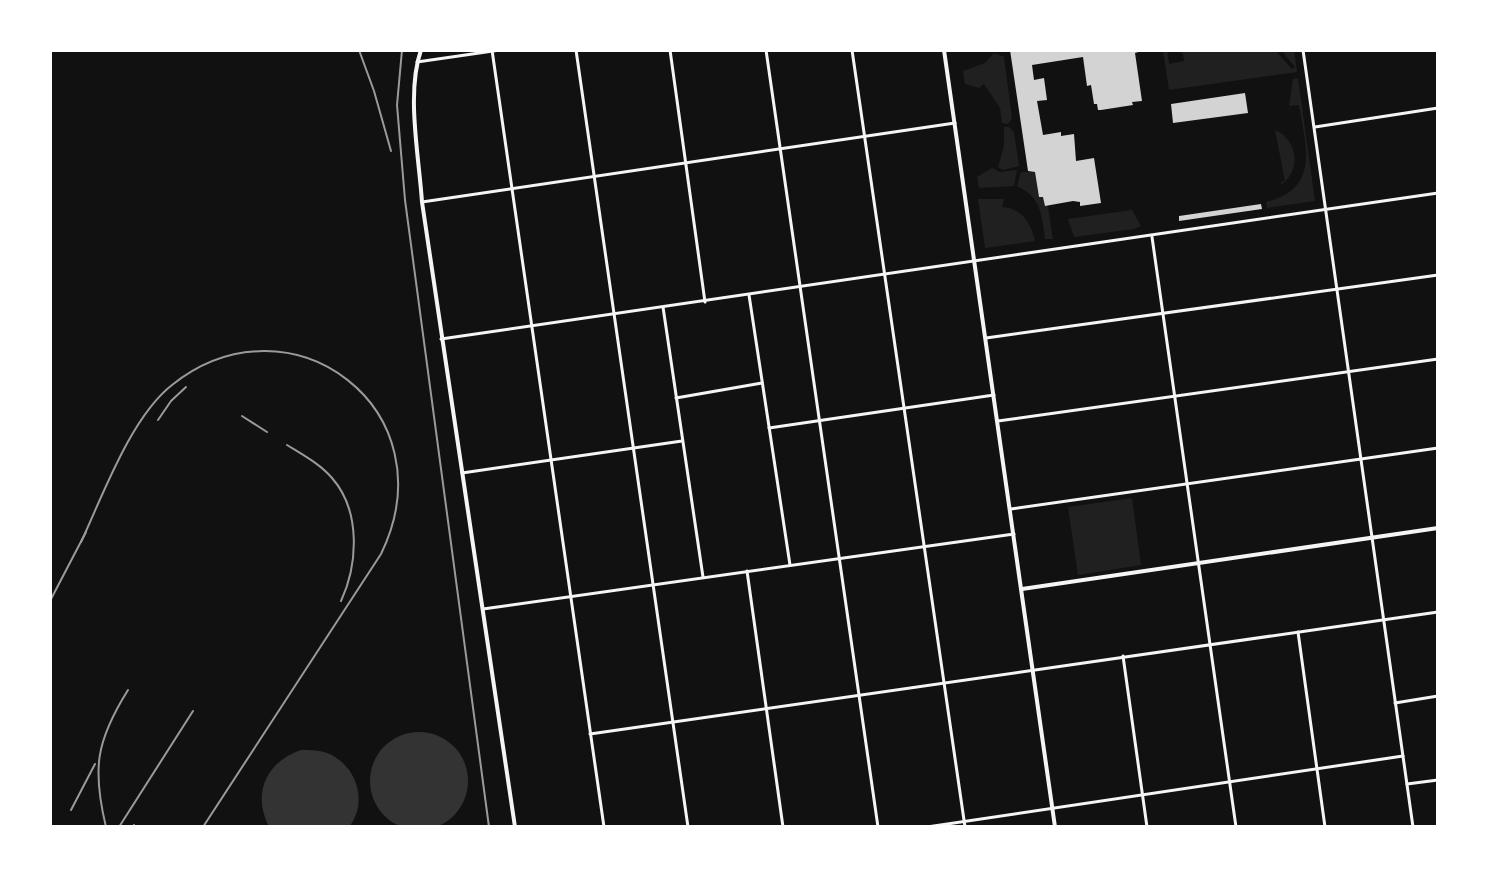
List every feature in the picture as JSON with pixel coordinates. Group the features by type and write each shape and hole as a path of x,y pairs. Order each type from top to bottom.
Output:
{"main road":[{"path":"421,50 416,62 414,99 422,202 515,827"},
{"path":"944,50 1055,827"},
{"path":"1022,589 1438,528"}],"street":[{"path":"416,62 500,50"},
{"path":"576,50 688,827"},
{"path":"670,50 705,302"},
{"path":"766,50 878,827"},
{"path":"852,50 964,824"},
{"path":"1303,50 1413,827"},
{"path":"492,51 604,827"},
{"path":"1315,127 1438,108"},
{"path":"422,202 955,123"},
{"path":"441,339 1438,193"},
{"path":"1152,236 1236,827"},
{"path":"986,338 1438,275"},
{"path":"749,295 790,566"},
{"path":"663,307 703,577"},
{"path":"998,421 1438,359"},
{"path":"676,398 762,383"},
{"path":"769,428 994,395"},
{"path":"462,473 682,441"},
{"path":"1011,509 1438,448"},
{"path":"481,609 1014,534"},
{"path":"747,571 783,827"},
{"path":"590,734 1438,612"},
{"path":"1298,632 1325,827"},
{"path":"1123,656 1147,827"},
{"path":"1395,703 1438,696"},
{"path":"927,827 964,824 1403,756"},
{"path":"1407,784 1438,780"}],"shaded area":[{"path":"1163,50 1167,50 1169,64 1184,61 1179,50 1275,50 1292,69 1295,67 1281,50 1294,50 1297,72 1169,90"},
{"path":"994,53 1004,57 1012,118 1008,124 1002,123 1000,108 984,84 979,88 965,84 963,71 985,63"},
{"path":"1298,78 1315,201 1267,208 1266,202 1283,196 1302,177 1306,151 1299,105 1289,106 1293,79"},
{"path":"1004,127 1014,132 1019,166 1003,170 998,167 1004,146"},
{"path":"1275,130 1289,141 1294,156 1292,171 1288,179 1281,185 1285,181"},
{"path":"992,168 1000,172 1017,170 1014,186 979,188 977,177"},
{"path":"1021,172 1035,172 1039,197 1043,197 1048,207 1053,239 1045,239 1036,201 1017,186"},
{"path":"978,199 1004,199 1002,207 1020,213 1031,228 1035,241 985,248"},
{"path":"1132,210 1141,226 1134,229 1074,237 1068,219"},
{"path":"1132,498 1141,565 1078,575 1068,507"},
{"path":"419,732 438,736 454,746 464,762 468,781 464,800 454,816 438,826 419,830 400,826 384,816 374,800 370,781 374,762 384,746 400,736"},
{"path":"301,750 327,753 337,758 352,775 358,806 349,827 269,827 262,802 266,780 279,762"}],"building":[{"path":"1010,50 1145,50 1135,53 1142,101 1101,110 1094,104 1091,85 1087,86 1083,57 1032,65 1034,80 1044,78 1047,100 1037,101 1043,135 1061,132 1061,136 1074,134 1076,161 1094,158 1101,203 1080,206 1080,202 1073,201 1045,206 1043,197 1039,197 1035,172 1028,171"},
{"path":"1245,93 1248,113 1173,123 1171,104"},
{"path":"1261,204 1262,209 1179,221 1179,216"}],"railway":[{"path":"359,50 391,151"},
{"path":"402,50 397,105 405,200 489,827"},
{"path":"81,542 119,458 144,416 172,385 218,359 265,351 309,359 347,380 377,412 395,453 397,501 381,554 203,827"},
{"path":"158,420 186,387"},
{"path":"242,416 267,432"},
{"path":"287,445 327,473 348,506 354,538 353,555 341,601"},
{"path":"50,601 86,532"},
{"path":"106,827 99,788 100,756 109,725 128,690"},
{"path":"119,827 193,711"},
{"path":"71,810 95,764"}]}
